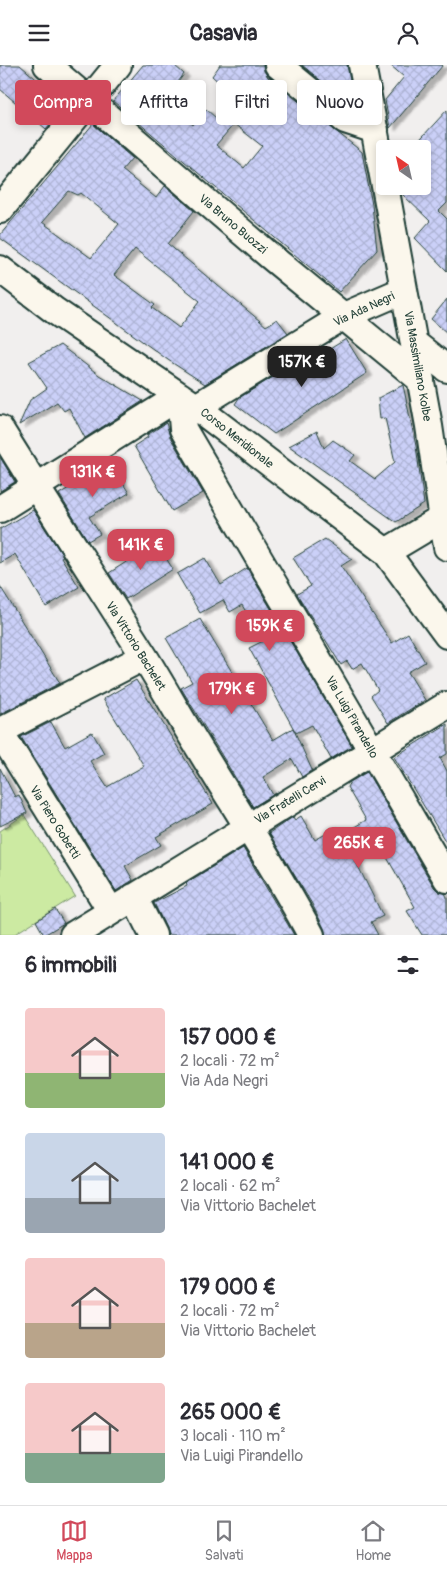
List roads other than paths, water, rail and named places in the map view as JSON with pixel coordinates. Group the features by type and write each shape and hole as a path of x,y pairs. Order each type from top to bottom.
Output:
{"street":[{"name":"Via Bruno Buozzi","path":"47,65 65,80"},
{"path":"106,80 118,65"},
{"path":"278,65 345,120 375,130"},
{"name":"Via Massimiliano Kolbe","path":"362,65 377,140"},
{"name":"Via Bruno Buozzi","path":"111,119 169,170 421,380"},
{"path":"0,210 69,125"},
{"name":"Via Massimiliano Kolbe","path":"387,195 430,427 447,547"},
{"name":"Corso Meridionale","path":"0,269 55,311 188,402 386,552 447,635"},
{"name":"Via Ada Negri","path":"35,487 344,316 404,290"},
{"path":"414,343 447,369"},
{"name":"Via Luigi Pirandello","path":"188,402 183,429 447,879"},
{"path":"430,427 447,407"},
{"name":"Via Vittorio Bachelet","path":"0,429 248,826 292,898 310,935"},
{"path":"0,509 35,487"},
{"path":"386,552 443,518"},
{"name":"Via Piero Gobetti","path":"111,911 0,732 144,657"},
{"name":"Via Fratelli Cervi","path":"73,935 447,705"},
{"path":"134,897 153,935"}]}
